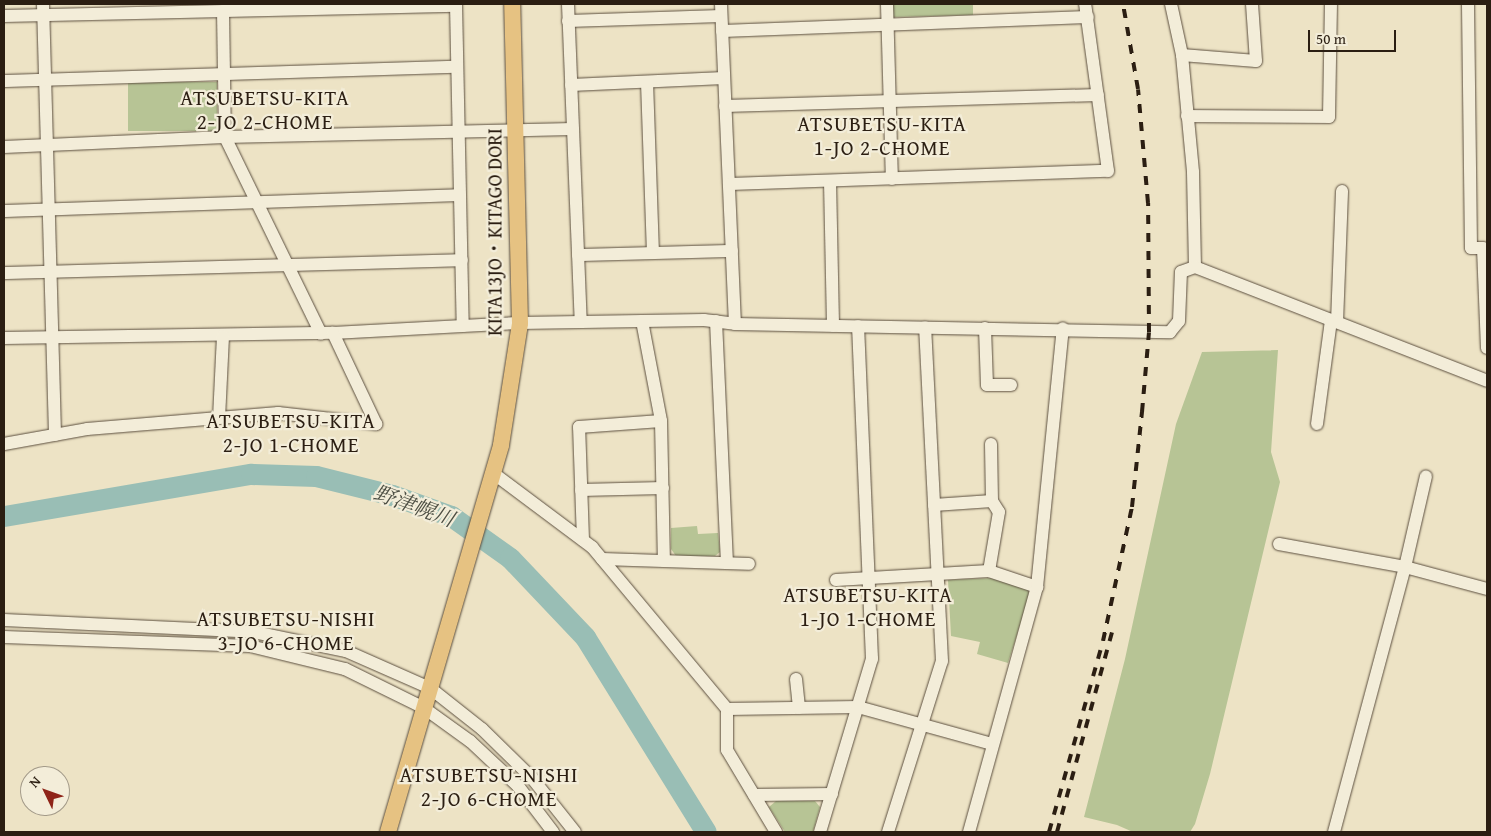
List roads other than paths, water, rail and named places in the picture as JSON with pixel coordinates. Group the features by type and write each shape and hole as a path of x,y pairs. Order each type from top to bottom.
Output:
{"main road":[{"name":"KITA13JO・KITAGO DORI","path":"388,832 501,445 520,323 512,4"}],"street":[{"path":"568,4 581,322"},
{"path":"887,4 892,179"},
{"path":"729,184 1108,171 1085,4"},
{"path":"1171,4 1182,55 1196,266"},
{"path":"1182,55 1256,60 1252,4"},
{"path":"1187,116 1329,117 1331,4"},
{"path":"1468,4 1471,248 1483,248 1487,348"},
{"path":"4,16 44,10 223,11 456,5 463,326"},
{"path":"44,10 44,79 55,435"},
{"path":"568,21 721,10 735,324"},
{"path":"4,444 55,435 219,418 278,414 376,424 256,202 225,137 222,73 223,11"},
{"path":"722,32 1088,17"},
{"path":"4,81 457,67"},
{"path":"571,85 724,78"},
{"path":"647,82 654,253"},
{"path":"725,106 1098,94"},
{"path":"4,147 225,137 515,132 573,129"},
{"path":"830,181 833,326"},
{"path":"1317,424 1334,321 1342,191"},
{"path":"4,211 460,195"},
{"path":"578,255 732,251"},
{"path":"4,273 289,263 462,260"},
{"path":"4,338 53,339 327,334 520,323 642,320 735,324 1063,328 1170,332 1179,321 1182,272 1196,266 1487,381"},
{"path":"642,320 661,421 664,561"},
{"path":"716,322 727,563"},
{"path":"820,832 872,659 858,326"},
{"path":"888,832 920,724 942,661 925,327"},
{"path":"985,328 987,385 1012,384"},
{"path":"969,832 992,744 1038,587 1063,328"},
{"path":"219,418 223,336"},
{"path":"583,540 579,427 661,421"},
{"path":"990,572 999,512 992,501 991,444"},
{"path":"493,473 583,540 602,559 727,709 728,750 776,832"},
{"path":"1334,832 1405,567 1426,476"},
{"path":"581,490 663,488"},
{"path":"934,504 992,501"},
{"path":"1279,544 1405,567 1487,589"},
{"path":"602,559 749,564"},
{"path":"836,580 990,572 1038,587"},
{"path":"4,620 254,632 346,650 430,688 482,729 532,778 575,832"},
{"path":"4,637 250,646 345,669 424,708 470,741 518,786 553,832"},
{"path":"796,679 799,708"},
{"path":"727,709 858,707 992,744"},
{"path":"754,795 832,794"}],"waterway":[{"name":"野津幌川","path":"4,516 251,474 316,476 392,495 451,516 510,558 585,637 706,832"}],"railway":[{"path":"1049,832 1103,641 1132,507 1142,412 1149,332 1148,203 1138,89 1123,4"},
{"path":"1057,832 1113,629"}],"district":[{"name":"ATSUBETSU-KITA 2-JO 2-CHOME","path":"265,110"},
{"name":"ATSUBETSU-KITA 1-JO 2-CHOME","path":"882,136"},
{"name":"ATSUBETSU-KITA 2-JO 1-CHOME","path":"291,433"},
{"name":"ATSUBETSU-KITA 1-JO 1-CHOME","path":"868,607"},
{"name":"ATSUBETSU-NISHI 3-JO 6-CHOME","path":"286,631"},
{"name":"ATSUBETSU-NISHI 2-JO 6-CHOME","path":"489,787"}]}
